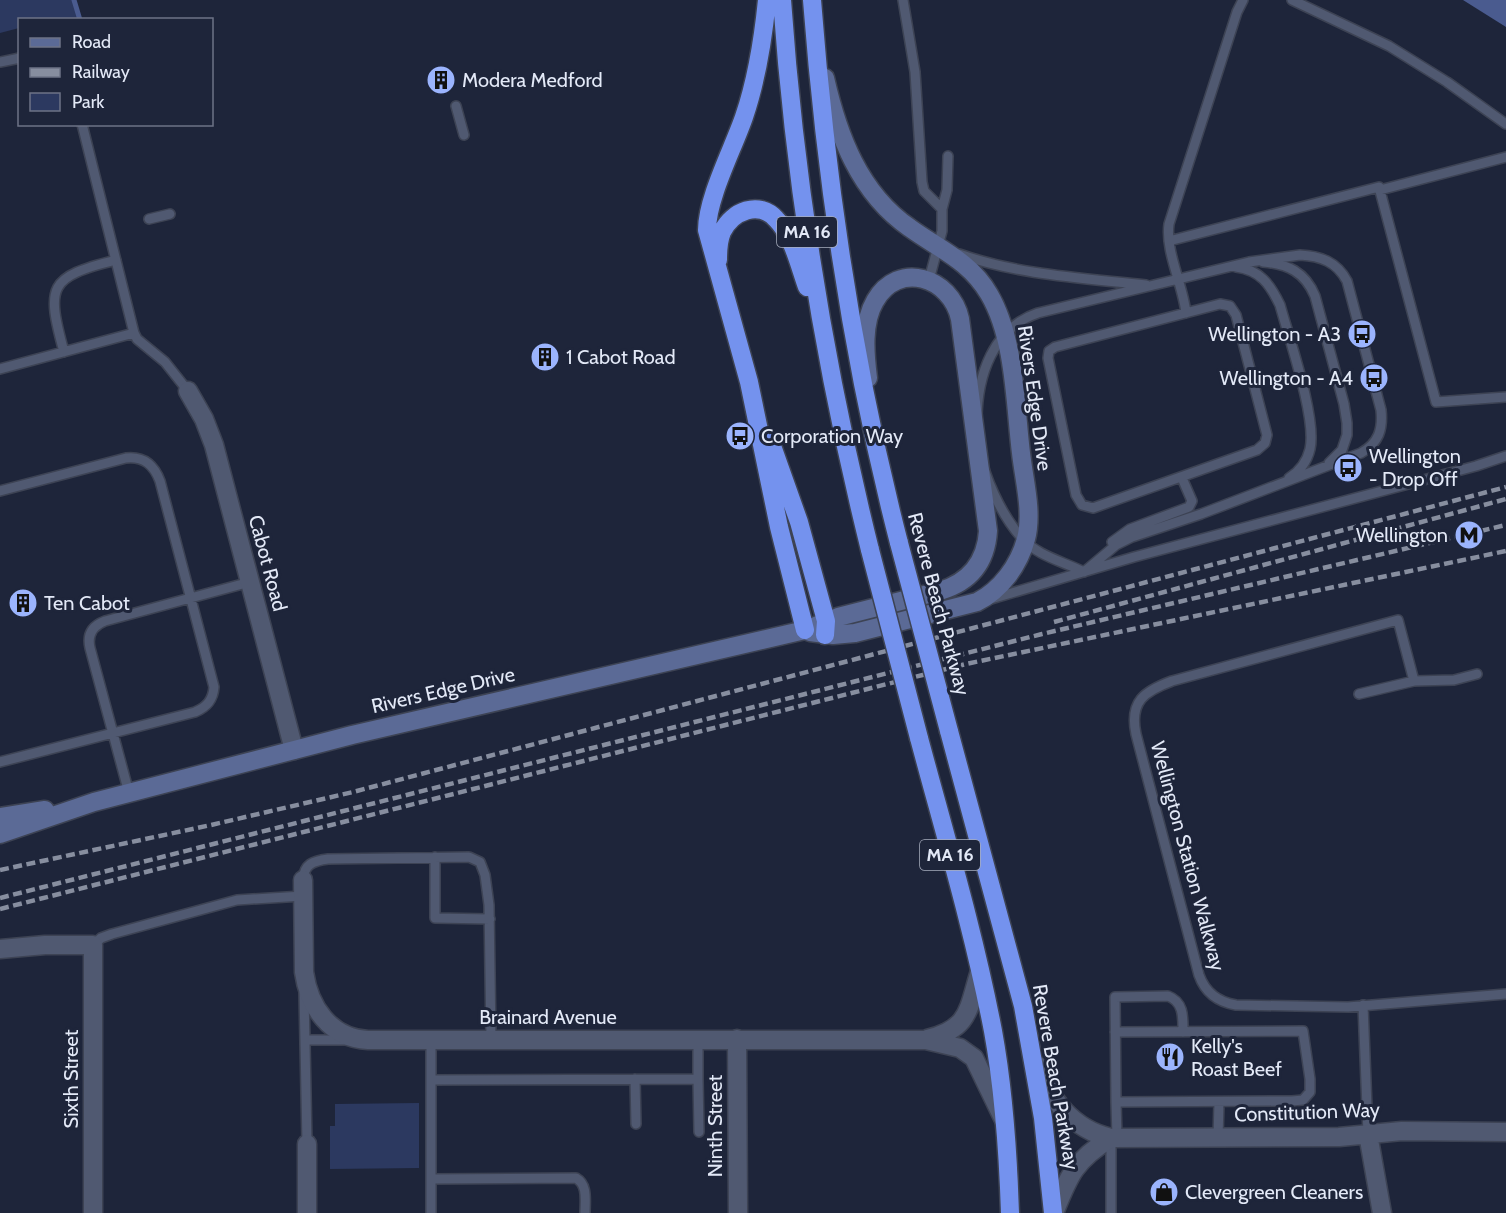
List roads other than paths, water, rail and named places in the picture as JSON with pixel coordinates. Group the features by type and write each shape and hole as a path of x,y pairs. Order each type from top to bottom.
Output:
{"highway":[{"path":"767,0 754,85 707,219 710,246 748,382 778,521 805,630"},
{"name":"MA 16","path":"782,0 800,187 826,346 850,466 870,550 980,971 996,1053 1005,1121 1010,1213"},
{"name":"Revere Beach Parkway","path":"812,1 820,100 836,229 877,451 899,543 1011,957 1033,1055 1054,1213"},
{"path":"721,279 718,248 726,225 739,213 749,209 760,209 769,213 783,228 793,249 826,346"},
{"path":"748,382 799,522 826,628"}],"main road":[{"name":"Rivers Edge Drive","path":"812,1 820,57 830,100 856,168 885,208 911,229 958,258 983,284 998,313 1010,367 1028,510 1025,542 1016,563 998,587 983,599 855,633 826,628"},
{"path":"877,451 867,371 866,340 869,316 876,298 890,284 911,278 929,280"},
{"name":"Rivers Edge Drive","path":"0,834 94,802 294,750 805,630 826,628 948,589 960,583 974,571 984,554 988,531 959,313 948,293 929,280"},
{"name":"Rivers Edge Drive","path":"0,817 94,802"}],"street":[{"name":"Cabot Road","path":"188,391 211,435 294,750"},
{"name":"Brainard Avenue","path":"303,888 304,972 312,1000 327,1023 346,1036 368,1040 947,1039 976,1061 1005,1121"},
{"path":"0,949 45,945 93,945"},
{"name":"Sixth Street","path":"93,945 93,1213"},
{"path":"947,1039 969,1010 980,971"},
{"name":"Ninth Street","path":"737,1040 738,1213"},
{"name":"Constitution Way","path":"1033,1055 1049,1091 1064,1112 1087,1131 1114,1138 1339,1137 1402,1131 1506,1132"},
{"path":"1368,1134 1382,1213"},
{"path":"1054,1213 1071,1174 1089,1152 1114,1138"},
{"path":"306,1144 307,1213"}],"lane":[{"path":"903,0 915,72 924,191 942,209"},
{"path":"1186,313 1168,228 1237,12 1243,0"},
{"path":"1292,0 1389,46 1447,82 1506,124"},
{"path":"0,62 18,58"},
{"path":"456,106 464,135"},
{"path":"82,126 134,333 137,339 171,368 188,391"},
{"path":"929,280 939,246 942,209 947,190 948,156"},
{"path":"1380,190 1506,157"},
{"path":"1169,241 1379,187 1436,402 1506,397"},
{"path":"149,219 170,214"},
{"path":"939,246 1011,269 1154,286"},
{"path":"1300,255 1317,256 1336,267 1347,281 1379,398 1381,426 1377,440 1368,449 1323,469 1116,544 1084,572 1040,553 1025,542 1005,515 988,478 977,445 977,409 981,381 992,352 1004,334 1016,323 1030,316 1249,262 1300,255"},
{"path":"64,352 54,310 54,299 58,288 64,279 76,271 116,260"},
{"path":"1249,262 1271,263 1293,269 1307,281 1315,296 1347,423 1347,435 1342,450 1323,469"},
{"path":"1226,267 1254,272 1270,284 1280,305 1308,410 1311,440 1306,460 1292,477 1274,487"},
{"path":"1223,304 1230,306 1234,312 1267,439 1257,450 1182,478 1117,498 1093,508 1082,505 1076,495 1048,354 1055,347 1186,313 1223,304"},
{"path":"0,369 134,333"},
{"path":"971,604 1134,557 1506,456"},
{"path":"0,491 126,458 146,460 160,481 213,676 212,697 204,708 195,712 0,762"},
{"path":"1084,572 1110,543 1130,529 1189,507 1192,501 1182,478"},
{"path":"129,793 90,648 90,633 99,623 250,582"},
{"name":"Wellington Station Walkway","path":"1414,681 1398,620 1172,681 1145,694 1138,703 1134,714 1136,734 1199,975 1207,990 1220,1000 1236,1005 1335,1007 1481,994 1506,994"},
{"path":"1359,694 1414,681 1454,680 1477,674"},
{"path":"435,857 435,918 490,919"},
{"path":"93,945 101,938 112,934 226,902 303,888 304,872 308,865 321,860 469,857 480,862 485,875 490,919 490,1040"},
{"path":"304,972 306,1144"},
{"path":"1111,1213 1116,1102 1115,997 1168,996 1178,1002 1183,1017 1183,1032"},
{"path":"1363,1005 1368,1134"},
{"path":"1115,1032 1303,1031 1311,1088 1303,1100 1292,1101 1116,1102"},
{"path":"305,1040 368,1040"},
{"path":"431,1040 431,1213"},
{"path":"698,1040 699,1131"},
{"path":"431,1080 698,1079"},
{"path":"635,1080 636,1124"},
{"path":"1218,1137 1219,1102"},
{"path":"431,1179 576,1178 583,1184 585,1213"}],"waterway":[{"path":"74,0 79,18"}],"railway":[{"path":"0,870 353,792 1506,487"},
{"path":"1054,622 1506,499"},
{"path":"0,898 1042,634 1506,525"},
{"path":"0,909 966,664 1506,551"}],"place":[{"name":"Modera Medford","path":"441,80"},
{"name":"Wellington - A3","path":"1362,334"},
{"name":"1 Cabot Road","path":"545,357"},
{"name":"Wellington - A4","path":"1374,378"},
{"name":"Corporation Way","path":"740,436"},
{"name":"Wellington - Drop Off","path":"1348,468"},
{"name":"Wellington","path":"1469,535"},
{"name":"Ten Cabot","path":"23,603"},
{"name":"Kelly's Roast Beef","path":"1170,1057"},
{"name":"Clevergreen Cleaners","path":"1164,1192"}]}
